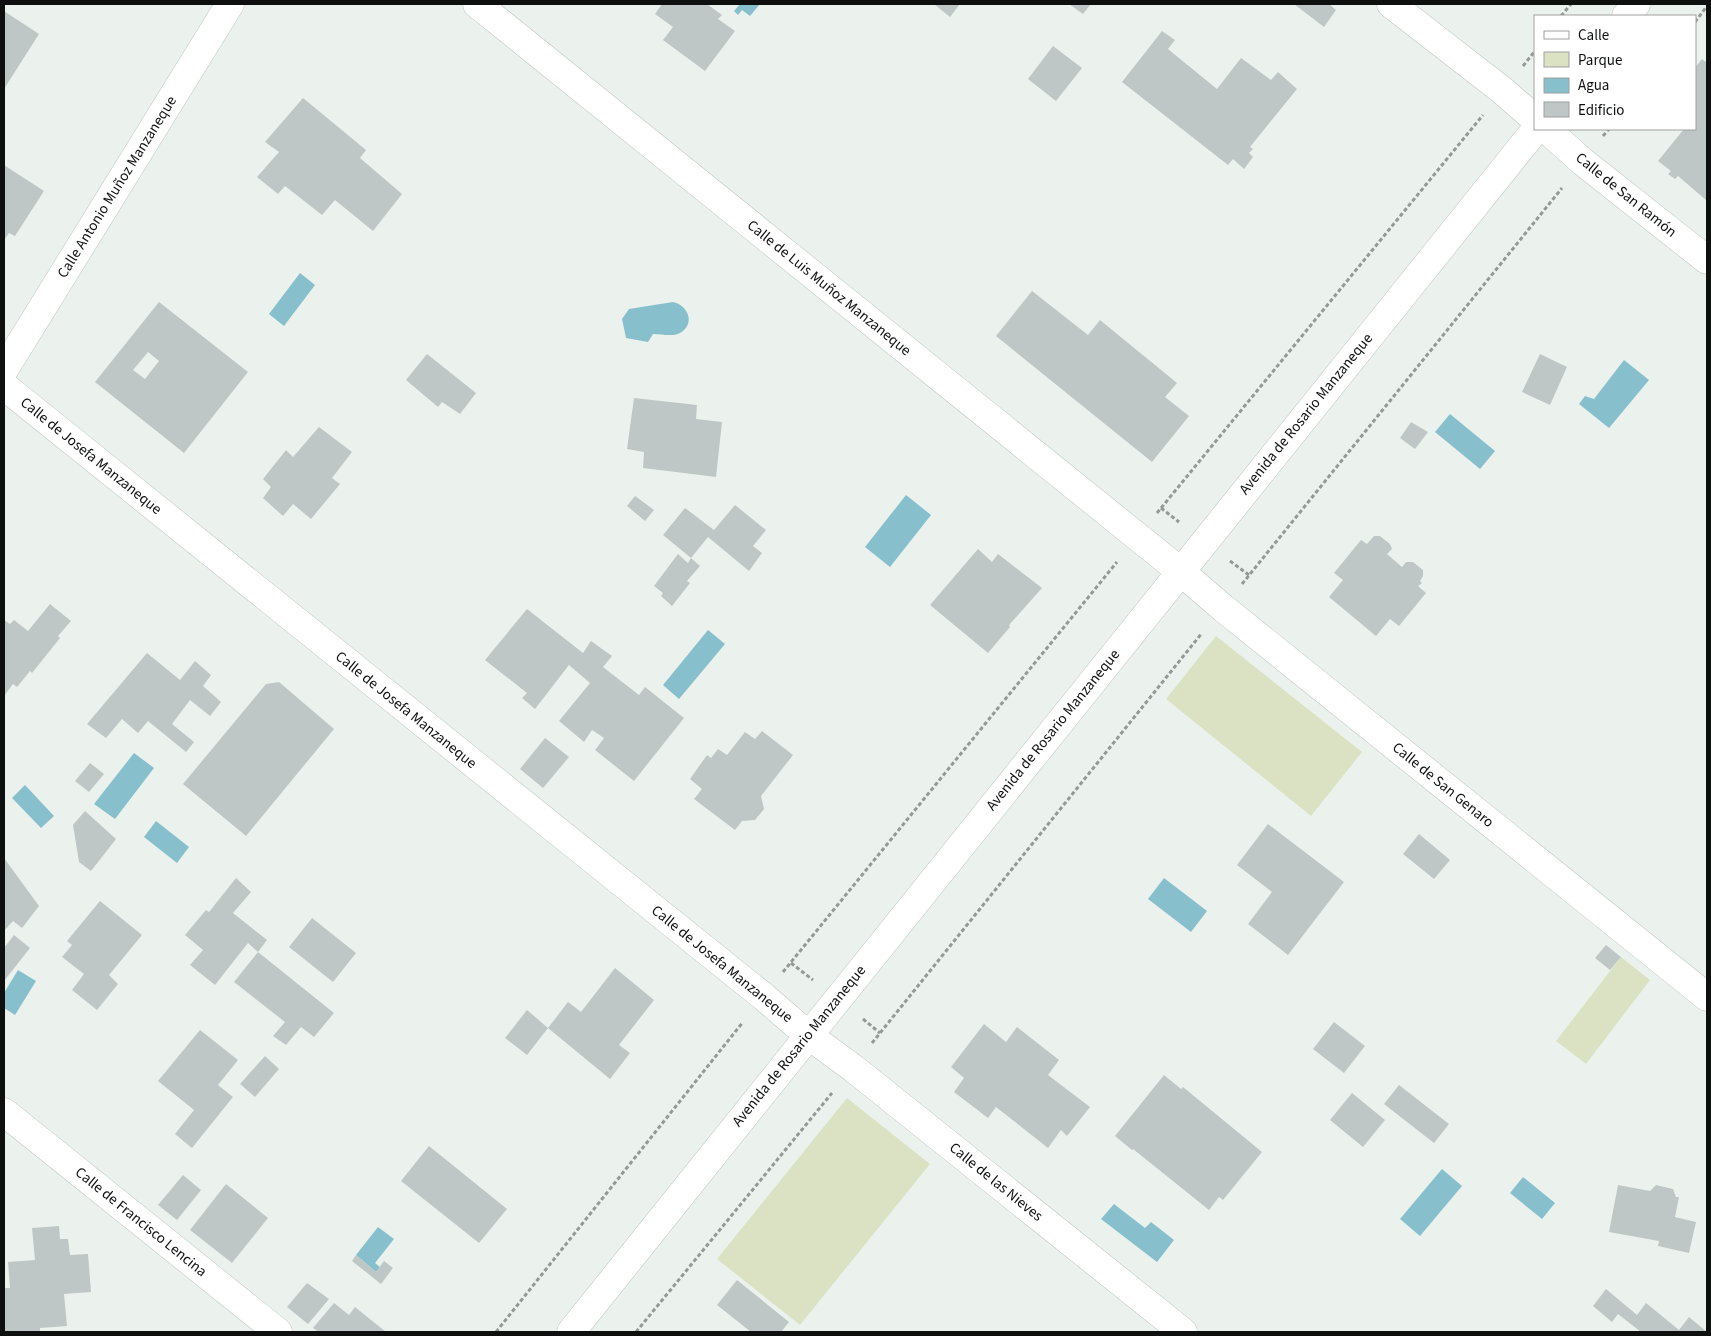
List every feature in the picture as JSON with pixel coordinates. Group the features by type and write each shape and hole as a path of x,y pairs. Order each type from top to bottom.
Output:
{"street":[{"name":"Calle Antonio Muñoz Manzaneque","path":"4,370 230,4"},
{"name":"Calle de Luis Muñoz Manzaneque","path":"477,4 1180,571"},
{"path":"1391,4 1534,118"},
{"path":"1627,15 1636,4"},
{"name":"Avenida de Rosario Manzaneque","path":"571,1332 1535,130"},
{"name":"Calle de San Ramón","path":"1547,130 1583,162 1707,260"},
{"name":"Calle de Josefa Manzaneque","path":"4,386 764,997 808,1035"},
{"name":"Calle de San Genaro","path":"1180,571 1222,608 1707,997"},
{"name":"Calle de las Nieves","path":"808,1035 853,1068 1183,1332"},
{"name":"Calle de Francisco Lencina","path":"4,1112 278,1332"}],"path":[{"path":"1563,15 1571,4"},
{"path":"1696,21 1707,6"},
{"path":"496,1332 764,997 1534,51"},
{"path":"1530,57 1534,60"},
{"path":"636,1332 853,1068 1608,130"}],"green space":[{"path":"1216,636 1362,752 1311,816 1166,699"},
{"path":"1621,957 1650,980 1586,1064 1556,1041"},
{"path":"847,1098 930,1164 800,1325 717,1259"}],"water":[{"path":"740,4 760,4 750,16 742,10 738,15 734,11"},
{"path":"300,273 315,285 284,326 269,314"},
{"path":"673,302 683,307 688,315 688,325 680,333 670,335 653,334 648,342 626,338 622,319 629,309"},
{"path":"1624,360 1649,380 1609,428 1579,404 1585,396 1594,399"},
{"path":"1450,414 1495,451 1480,469 1435,432"},
{"path":"906,495 931,515 890,567 865,547"},
{"path":"708,630 725,644 679,699 663,685"},
{"path":"134,753 154,768 115,819 94,804"},
{"path":"25,785 54,816 41,828 12,798"},
{"path":"156,821 189,847 177,863 144,837"},
{"path":"1164,878 1207,911 1191,932 1148,899"},
{"path":"18,970 36,981 15,1015 4,1008 4,993"},
{"path":"1442,1169 1462,1186 1420,1236 1400,1219"},
{"path":"1523,1177 1555,1203 1542,1219 1510,1193"},
{"path":"1114,1204 1145,1228 1151,1222 1174,1240 1157,1262 1101,1219"},
{"path":"378,1227 394,1239 375,1263 380,1267 376,1272 356,1255"}],"building":[{"path":"662,4 707,4 722,15 718,19 735,31 705,71 663,40 673,27 655,14"},
{"path":"934,4 960,4 950,17"},
{"path":"1069,4 1091,4 1083,14"},
{"path":"1294,4 1329,4 1336,10 1324,27"},
{"path":"4,11 39,34 4,89"},
{"path":"1162,31 1175,40 1168,49 1217,89 1241,58 1271,80 1278,72 1297,89 1250,147 1253,149 1249,153 1253,157 1244,169 1233,159 1228,165 1122,82"},
{"path":"1053,46 1082,68 1056,101 1028,79"},
{"path":"1702,59 1707,63 1706,200 1678,176 1675,179 1668,174 1671,171 1658,161 1683,130 1696,130 1696,67"},
{"path":"303,98 366,150 360,158 402,194 373,231 335,200 322,215 285,186 278,194 257,177 279,152 265,142"},
{"path":"4,165 44,191 15,236 9,233 4,240"},
{"path":"1032,291 1088,335 1100,320 1177,383 1165,397 1189,416 1152,462 996,336"},
{"path":"159,302 248,372 184,453 95,382","holes":["148,352 159,361 145,379 133,370"]},
{"path":"427,354 476,393 460,414 442,402 438,407 406,380"},
{"path":"1540,354 1567,367 1550,405 1522,392"},
{"path":"634,398 697,405 696,419 722,422 716,477 643,468 644,452 627,449"},
{"path":"1411,422 1428,432 1415,449 1400,438"},
{"path":"319,427 352,452 332,478 340,484 311,519 293,504 283,516 263,498 271,487 263,479 286,450 293,457"},
{"path":"635,496 654,510 645,521 627,506"},
{"path":"735,505 766,530 753,546 762,553 749,571 708,537 691,558 663,535 685,508 714,530"},
{"path":"1374,536 1380,536 1390,544 1392,549 1387,554 1402,567 1406,562 1413,562 1423,570 1423,576 1420,581 1422,583 1418,586 1426,593 1399,626 1390,619 1376,636 1329,597 1343,580 1334,573 1361,540 1367,544"},
{"path":"978,549 992,562 998,554 1042,588 1009,625 1010,627 988,653 930,605"},
{"path":"678,554 688,563 691,558 700,566 687,581 690,583 672,606 661,596 663,593 654,586"},
{"path":"50,604 71,621 32,673 30,671 17,687 13,684 4,696 4,620 10,624 14,620 28,631"},
{"path":"527,609 583,653 591,641 612,656 603,667 639,695 645,687 684,718 634,781 595,750 604,738 592,730 584,742 559,721 590,683 569,665 535,709 522,698 527,693 485,660"},
{"path":"147,653 180,680 195,661 211,675 203,686 221,702 210,716 190,700 172,724 194,742 186,752 148,721 138,733 122,719 106,738 87,724"},
{"path":"279,682 334,729 246,836 183,784 266,684"},
{"path":"762,731 793,755 761,796 764,809 755,820 742,821 735,830 694,799 702,789 690,779 707,755 711,758 718,749 727,755 745,732 755,739"},
{"path":"545,738 569,757 543,788 520,769"},
{"path":"90,763 104,774 89,792 75,781"},
{"path":"85,811 116,839 91,871 79,862 73,825"},
{"path":"1268,824 1344,882 1288,955 1248,924 1272,892 1237,865"},
{"path":"1419,834 1450,860 1434,879 1403,854"},
{"path":"4,858 39,906 22,928 13,921 4,931"},
{"path":"236,878 251,892 233,913 267,940 258,952 248,943 215,985 190,965 203,950 185,935 206,910 209,912"},
{"path":"100,901 142,935 109,975 118,984 97,1010 72,990 84,974 62,957 72,945 67,941"},
{"path":"312,918 356,953 333,982 289,947"},
{"path":"14,935 30,948 4,981 4,948"},
{"path":"1606,945 1621,957 1610,970 1595,958"},
{"path":"258,952 334,1013 314,1037 301,1027 286,1045 273,1036 285,1022 234,982"},
{"path":"615,968 654,1000 619,1045 630,1053 610,1079 548,1028 568,1002 581,1012"},
{"path":"527,1010 548,1028 527,1055 505,1038"},
{"path":"1334,1022 1365,1046 1344,1073 1313,1049"},
{"path":"984,1024 1006,1042 1017,1027 1059,1060 1048,1075 1090,1107 1067,1136 1061,1130 1048,1148 996,1107 988,1118 954,1092 964,1078 951,1067"},
{"path":"200,1030 238,1060 218,1085 233,1097 192,1148 175,1134 194,1110 158,1081"},
{"path":"265,1056 279,1069 255,1097 240,1084"},
{"path":"1164,1075 1181,1089 1183,1087 1262,1152 1223,1200 1219,1197 1209,1210 1115,1136"},
{"path":"1399,1085 1449,1124 1434,1143 1384,1104"},
{"path":"1352,1093 1385,1120 1363,1147 1330,1120"},
{"path":"429,1146 507,1209 479,1243 401,1181"},
{"path":"183,1175 201,1190 177,1220 158,1205"},
{"path":"226,1184 268,1218 232,1263 190,1230"},
{"path":"1618,1185 1650,1191 1656,1185 1673,1189 1676,1197 1679,1197 1675,1217 1696,1222 1689,1253 1658,1246 1659,1241 1609,1232"},
{"path":"59,1226 60,1239 68,1239 70,1255 88,1254 91,1292 64,1294 67,1326 40,1328 40,1332 4,1332 4,1288 10,1288 8,1262 35,1260 32,1228"},
{"path":"356,1255 376,1272 384,1261 393,1268 381,1284 352,1261"},
{"path":"737,1280 789,1322 781,1332 751,1332 717,1305"},
{"path":"307,1283 329,1299 308,1324 287,1307"},
{"path":"1606,1289 1637,1315 1646,1303 1679,1330 1689,1317 1707,1332 1641,1332 1618,1314 1612,1322 1593,1306"},
{"path":"334,1303 349,1315 355,1307 386,1332 319,1332 313,1328"}]}
